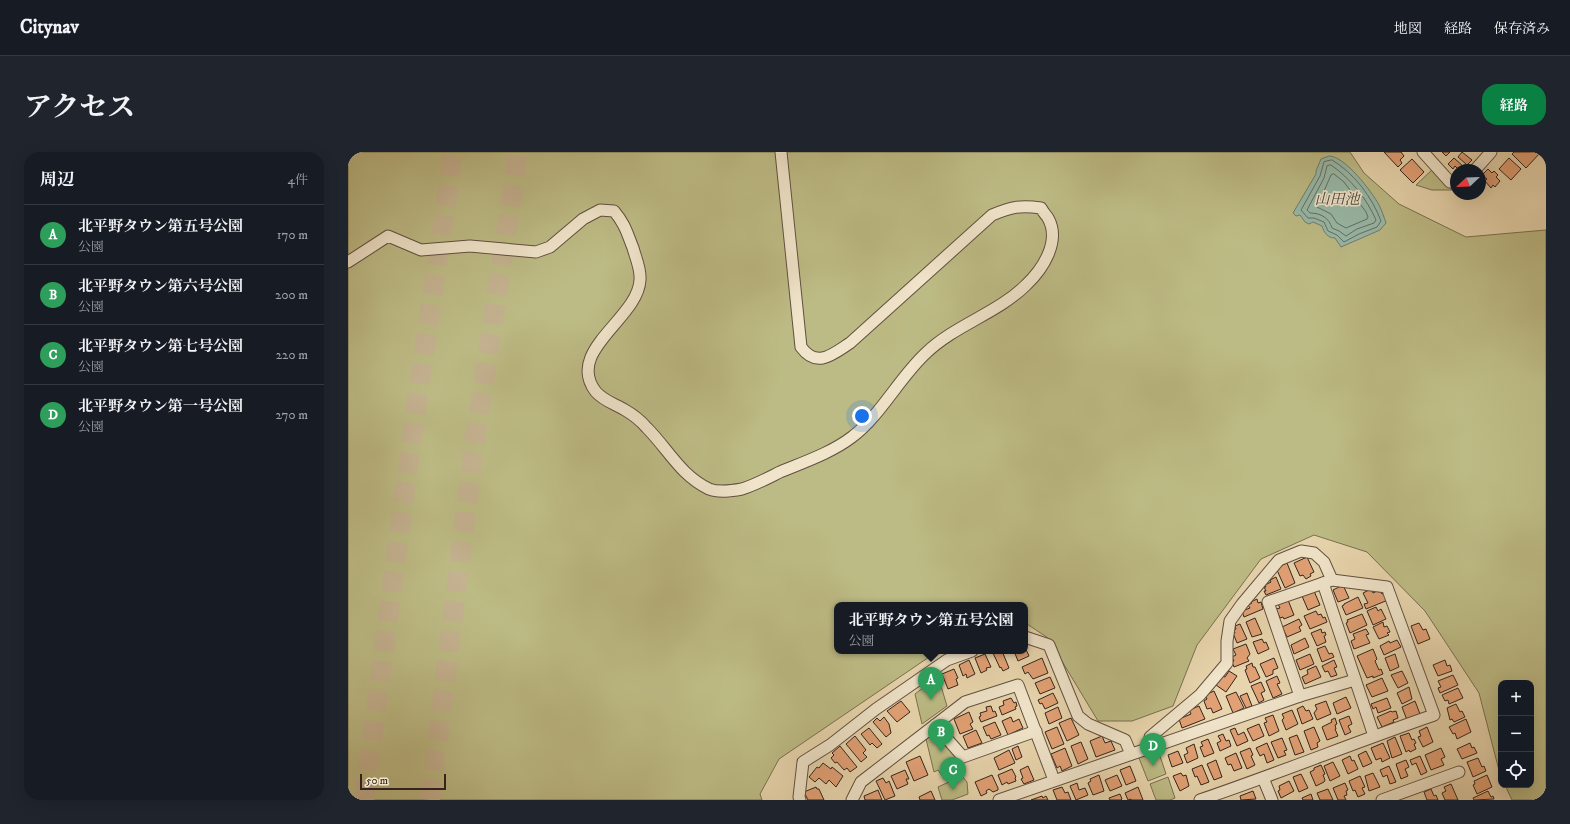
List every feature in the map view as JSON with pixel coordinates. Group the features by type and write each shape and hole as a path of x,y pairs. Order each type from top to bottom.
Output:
{"street":[{"path":"348,262 388,236 421,250 470,246 536,252 550,247 583,219 600,210 614,211 623,222 639,266 640,282 633,299 594,349 589,361 589,377 596,392 604,399 626,410 647,427 680,468 696,482 712,490 725,492 744,488 828,451 851,438 868,422 927,351 963,326 1000,305 1026,286 1042,267 1050,251 1052,235 1049,219 1041,208 1025,206 1009,208 992,215 850,343 829,357 819,359 807,355 801,347 781,152"},
{"path":"1423,152 1450,182"},
{"path":"1481,164 1492,152"},
{"path":"1150,747 1150,737 1200,695 1227,663 1227,641 1230,621 1242,604 1279,560 1301,551 1314,552 1324,562 1327,581 1355,680 1374,736"},
{"path":"1200,800 1434,715 1387,587 1327,581 1268,602 1300,696"},
{"path":"1028,638 1049,646 1078,716 1088,724 1125,740 1131,754"},
{"path":"800,800 799,797 803,762 830,745 876,709 947,660 964,654"},
{"path":"999,800 1300,696 1355,680"},
{"path":"852,800 861,782 965,702 1018,685 1054,780"},
{"path":"935,726 963,757 1036,732"},
{"path":"1382,800 1459,772"},
{"path":"1264,778 1272,800"}],"shaded area":[{"path":"348,152 1350,152 1364,173 1399,204 1466,237 1546,230 1546,800 1512,800 1506,788 1534,788 1534,680 1498,680 1498,766 1479,693 1425,611 1367,552 1314,535 1261,559 1197,645 1173,706 1132,721 1098,721 1048,638 1028,625 1028,602 834,602 834,654 934,654 779,759 760,794 762,800 348,800"},
{"path":"1433,169 1450,188 1450,190 1432,190 1416,185"},
{"path":"938,676 947,706 922,724 915,694"},
{"path":"933,734 941,735 964,772 945,780 938,770 934,772 926,739"},
{"path":"1158,750 1166,774 1148,781 1139,758"},
{"path":"962,776 967,782 968,794 952,800 942,800 938,787"},
{"path":"1168,777 1175,798 1170,800 1156,800 1150,784"}],"water":[{"name":"山田池","path":"1329,156 1343,162 1364,184 1379,205 1386,223 1380,230 1341,247 1335,238 1326,234 1322,226 1313,222 1309,224 1305,222 1300,215 1296,216 1293,213 1316,174 1321,159"}],"building":[{"path":"1384,152 1401,152 1404,156 1400,160 1402,163 1398,167"},
{"path":"1442,152 1450,152 1446,156"},
{"path":"1462,152 1472,160 1466,164 1458,157"},
{"path":"1514,152 1540,153 1526,168 1512,154"},
{"path":"1454,158 1461,164 1450,164 1450,166 1448,164"},
{"path":"1509,158 1521,169 1511,180 1499,169"},
{"path":"1412,159 1424,172 1413,183 1400,170"},
{"path":"1488,169 1492,173 1494,171 1498,175 1496,177 1500,181 1495,187 1493,185 1491,188 1486,182 1486,171"},
{"path":"1307,557 1314,572 1306,579 1303,575 1300,576 1294,563"},
{"path":"1287,563 1295,583 1285,588 1276,568"},
{"path":"1276,577 1281,589 1266,595 1264,591 1266,591 1264,587 1266,587 1265,585"},
{"path":"1343,585 1349,598 1338,602 1333,590"},
{"path":"1371,589 1373,593 1380,591 1382,594 1385,593 1388,600 1366,609 1364,604 1368,603 1363,593"},
{"path":"1314,591 1320,605 1308,610 1302,596"},
{"path":"1358,597 1363,608 1346,615 1342,606"},
{"path":"1257,599 1258,603 1261,602 1263,609 1244,617 1242,611 1250,608 1248,605"},
{"path":"1288,600 1294,615 1284,619 1283,617 1280,618 1276,609 1280,608 1278,604"},
{"path":"1376,607 1378,611 1381,609 1386,619 1373,625 1367,611"},
{"path":"1316,611 1318,615 1321,614 1323,618 1325,617 1327,622 1310,629 1304,616"},
{"path":"1362,614 1367,625 1350,633 1346,623 1348,622 1347,620"},
{"path":"1255,618 1262,634 1252,637 1246,622"},
{"path":"1299,619 1302,625 1299,627 1301,631 1287,637 1282,627"},
{"path":"1383,622 1384,627 1387,626 1390,632 1387,633 1389,635 1379,639 1373,627"},
{"path":"1419,623 1423,630 1426,629 1430,639 1418,644 1411,626"},
{"path":"1240,624 1247,639 1237,643 1233,633 1235,633 1235,626"},
{"path":"1321,629 1322,633 1325,632 1326,635 1324,636 1326,642 1317,646 1311,633"},
{"path":"1366,629 1369,634 1366,635 1370,643 1354,649 1351,641 1355,639 1353,634"},
{"path":"1305,638 1309,647 1294,654 1291,645"},
{"path":"1262,639 1264,643 1266,642 1269,649 1258,654 1253,642"},
{"path":"1397,640 1401,647 1384,655 1380,646 1389,641 1390,643"},
{"path":"1246,644 1250,654 1247,658 1249,661 1234,667 1232,657 1236,655 1233,649"},
{"path":"1325,646 1329,654 1332,653 1334,657 1322,662 1317,649"},
{"path":"1373,649 1377,659 1375,661 1379,670 1381,669 1383,674 1373,678 1373,676 1367,678 1357,656"},
{"path":"985,654 991,667 986,668 987,670 981,673 975,658"},
{"path":"993,654 1003,654 1009,668 1003,671 1001,667 1000,668"},
{"path":"1015,654 1028,654 1029,656 1018,661"},
{"path":"1310,654 1314,664 1300,670 1296,660"},
{"path":"1395,654 1399,667 1390,671 1385,658"},
{"path":"1042,658 1048,673 1033,679 1028,672 1025,674 1022,667"},
{"path":"1274,658 1278,668 1273,670 1273,674 1266,677 1260,664"},
{"path":"969,660 975,674 967,678 966,674 963,676 959,665"},
{"path":"1334,660 1337,667 1334,668 1337,675 1331,677 1328,671 1325,672 1322,666"},
{"path":"1445,660 1447,666 1450,665 1452,671 1438,676 1433,665"},
{"path":"1252,663 1260,678 1250,683 1245,670 1247,669 1246,666"},
{"path":"1316,666 1321,677 1305,684 1302,677 1308,674 1307,670"},
{"path":"954,669 958,678 956,679 958,685 948,689 942,674"},
{"path":"1229,671 1237,676 1226,692 1216,685 1222,676 1225,677"},
{"path":"1402,671 1408,683 1398,688 1391,675"},
{"path":"1453,675 1458,685 1440,693 1438,688 1441,687 1438,681"},
{"path":"1277,676 1280,683 1277,684 1282,694 1273,698 1266,681"},
{"path":"1050,677 1055,688 1040,694 1035,683"},
{"path":"1382,678 1388,691 1372,697 1366,685"},
{"path":"1261,682 1265,691 1261,693 1264,700 1259,703 1251,686"},
{"path":"1409,687 1412,699 1402,704 1397,693"},
{"path":"1458,688 1463,698 1449,704 1448,700 1445,701 1442,695"},
{"path":"1214,691 1222,709 1213,713 1211,708 1207,709 1204,701 1207,699 1205,695"},
{"path":"1236,692 1244,708 1233,713 1226,696"},
{"path":"1053,693 1058,703 1045,709 1042,703 1040,704 1038,700"},
{"path":"1247,693 1252,706 1246,708 1240,696"},
{"path":"1346,697 1351,708 1337,714 1333,703"},
{"path":"1011,698 1014,703 1016,702 1016,709 1002,715 999,707 1004,705 1003,701"},
{"path":"1387,698 1391,708 1378,713 1376,707 1373,709 1371,704"},
{"path":"901,701 910,712 897,722 887,711"},
{"path":"1326,701 1331,714 1317,720 1314,713 1317,709 1315,705"},
{"path":"1415,701 1420,714 1407,720 1402,707"},
{"path":"1456,704 1460,712 1462,711 1465,717 1454,722 1452,719 1450,720 1447,708"},
{"path":"991,706 993,712 995,711 997,716 981,722 979,717 981,716 980,713 987,711 986,707"},
{"path":"1199,706 1205,719 1182,728 1179,719 1191,714 1189,710"},
{"path":"1303,706 1306,711 1309,710 1313,719 1302,724 1297,709"},
{"path":"1058,707 1062,718 1049,724 1045,713"},
{"path":"1292,710 1298,724 1286,730 1282,720 1284,718 1282,714"},
{"path":"1391,711 1396,711 1398,718 1393,720 1394,722 1382,727 1377,717"},
{"path":"969,712 973,722 970,724 973,729 960,734 954,719"},
{"path":"1273,715 1279,731 1269,736 1264,723 1267,722 1265,718"},
{"path":"1349,716 1352,724 1348,726 1351,732 1345,735 1339,720"},
{"path":"884,717 889,724 891,733 886,737 873,722 877,718 880,721"},
{"path":"1011,717 1013,722 1019,719 1023,728 1008,735 1002,721"},
{"path":"1071,718 1079,735 1067,741 1059,723"},
{"path":"1335,718 1337,724 1335,725 1335,729 1338,736 1327,740 1322,727 1332,722 1331,720"},
{"path":"1466,719 1471,732 1457,739 1455,733 1453,734 1449,727"},
{"path":"995,722 1001,735 991,739 989,735 987,736 983,727"},
{"path":"1259,724 1264,736 1253,741 1247,729"},
{"path":"1057,727 1064,744 1052,749 1045,732"},
{"path":"1314,727 1320,741 1317,743 1318,747 1311,750 1304,731"},
{"path":"1427,727 1433,742 1423,747 1418,737 1421,736 1419,731"},
{"path":"869,728 882,744 877,748 872,743 870,745 861,734"},
{"path":"1235,728 1238,735 1244,732 1248,741 1237,746 1230,730"},
{"path":"976,730 982,743 968,748 963,736"},
{"path":"1409,733 1412,740 1414,739 1416,743 1414,744 1416,749 1406,752 1400,736"},
{"path":"1223,734 1226,741 1229,740 1231,746 1220,751 1217,743 1221,741 1218,736"},
{"path":"1297,735 1304,752 1295,755 1289,738"},
{"path":"855,736 866,750 863,753 867,757 861,762 846,744"},
{"path":"1102,736 1105,743 1111,741 1115,750 1096,757 1090,741"},
{"path":"1395,737 1402,754 1392,758 1387,741"},
{"path":"1282,738 1287,750 1284,751 1286,755 1278,758 1271,742"},
{"path":"1208,739 1214,753 1204,757 1200,747 1203,746 1201,742"},
{"path":"1081,742 1088,759 1078,764 1071,746"},
{"path":"1267,743 1274,760 1267,763 1264,754 1260,756 1256,748"},
{"path":"1383,743 1390,758 1382,762 1381,758 1376,760 1371,748"},
{"path":"1470,743 1472,748 1474,747 1477,753 1462,759 1457,749"},
{"path":"1194,744 1198,758 1187,763 1184,755 1188,753 1186,748"},
{"path":"840,746 857,767 850,772 847,768 844,770 831,758 834,755 832,753"},
{"path":"1018,746 1022,757 1016,760 1012,749"},
{"path":"1065,748 1072,766 1062,771 1060,766 1057,768 1051,754"},
{"path":"1250,748 1253,755 1251,756 1255,765 1247,769 1240,752"},
{"path":"1441,748 1445,757 1441,759 1444,765 1431,770 1425,755"},
{"path":"1009,750 1015,763 999,770 994,758"},
{"path":"1178,751 1183,763 1172,767 1168,755"},
{"path":"1366,751 1372,763 1363,767 1358,755"},
{"path":"1236,753 1242,768 1234,771 1231,764 1228,765 1225,758"},
{"path":"920,756 928,775 914,781 906,762"},
{"path":"1350,756 1352,761 1354,760 1358,769 1348,774 1342,760"},
{"path":"1420,756 1427,772 1421,775 1416,763 1412,765 1410,760"},
{"path":"1478,758 1482,767 1484,766 1486,771 1473,777 1467,762"},
{"path":"1216,760 1222,777 1214,780 1207,764"},
{"path":"1406,760 1409,767 1405,769 1408,776 1401,779 1396,764"},
{"path":"1333,762 1340,776 1330,781 1324,766"},
{"path":"823,763 831,769 832,767 843,776 836,787 829,780 826,784 819,778 815,782 809,777 817,767 819,768"},
{"path":"1202,765 1209,782 1201,785 1197,776 1195,777 1192,769"},
{"path":"1321,765 1325,774 1323,775 1325,780 1316,786 1310,772 1314,770 1314,768"},
{"path":"1028,766 1034,780 1024,784 1021,779 1023,778 1020,770"},
{"path":"1130,766 1136,781 1126,785 1120,770"},
{"path":"1389,766 1396,782 1390,784 1387,775 1383,777 1380,770"},
{"path":"1012,769 1016,777 1016,781 1008,784 1007,782 1002,785 998,775"},
{"path":"905,770 909,779 906,779 908,784 897,789 891,776"},
{"path":"1181,773 1183,776 1186,775 1189,786 1180,791 1173,776"},
{"path":"1373,773 1380,787 1369,791 1365,776"},
{"path":"1301,774 1308,788 1299,792 1293,777"},
{"path":"992,775 998,790 993,792 989,789 986,791 987,793 981,796 975,782"},
{"path":"1099,775 1104,791 1093,795 1088,783 1091,781 1090,779"},
{"path":"1117,775 1122,786 1110,791 1105,780"},
{"path":"1487,775 1492,787 1477,794 1473,785 1475,784 1474,781"},
{"path":"1360,776 1365,787 1362,788 1365,794 1358,797 1355,790 1353,791 1349,781"},
{"path":"883,778 886,783 889,781 895,796 885,800 876,781"},
{"path":"1289,781 1294,791 1281,798 1278,791 1280,790 1279,786"},
{"path":"1077,783 1079,790 1085,788 1088,795 1076,800 1070,786"},
{"path":"1345,783 1348,790 1346,791 1347,795 1344,796 1346,800 1338,800 1333,788"},
{"path":"1451,784 1458,800 1445,800 1442,793 1446,791 1444,787"},
{"path":"816,787 819,789 824,800 808,800 804,792"},
{"path":"1062,787 1065,793 1068,792 1071,800 1057,800 1053,790"},
{"path":"1138,787 1143,800 1128,800 1125,793"},
{"path":"1328,789 1333,800 1320,800 1317,793"},
{"path":"1431,789 1434,796 1436,795 1438,800 1427,800 1424,792"},
{"path":"878,790 882,800 865,800 864,796"},
{"path":"931,791 935,800 920,800 919,797"},
{"path":"1253,791 1256,799 1241,800 1240,796"},
{"path":"1488,791 1494,799 1474,800 1473,798"},
{"path":"1120,794 1121,800 1110,800 1109,798"},
{"path":"1311,794 1313,800 1303,800 1302,798"},
{"path":"1042,796 1043,798 1046,796 1048,800 1031,800"}],"tunnel":[{"path":"364,800 411,442 453,152"},
{"path":"430,800 473,454 518,152"}],"place":[{"name":"北平野タウン第五号公園","path":"931,700"},
{"name":"北平野タウン第六号公園","path":"941,752"},
{"name":"北平野タウン第一号公園","path":"1153,766"},
{"name":"北平野タウン第七号公園","path":"953,790"}]}
